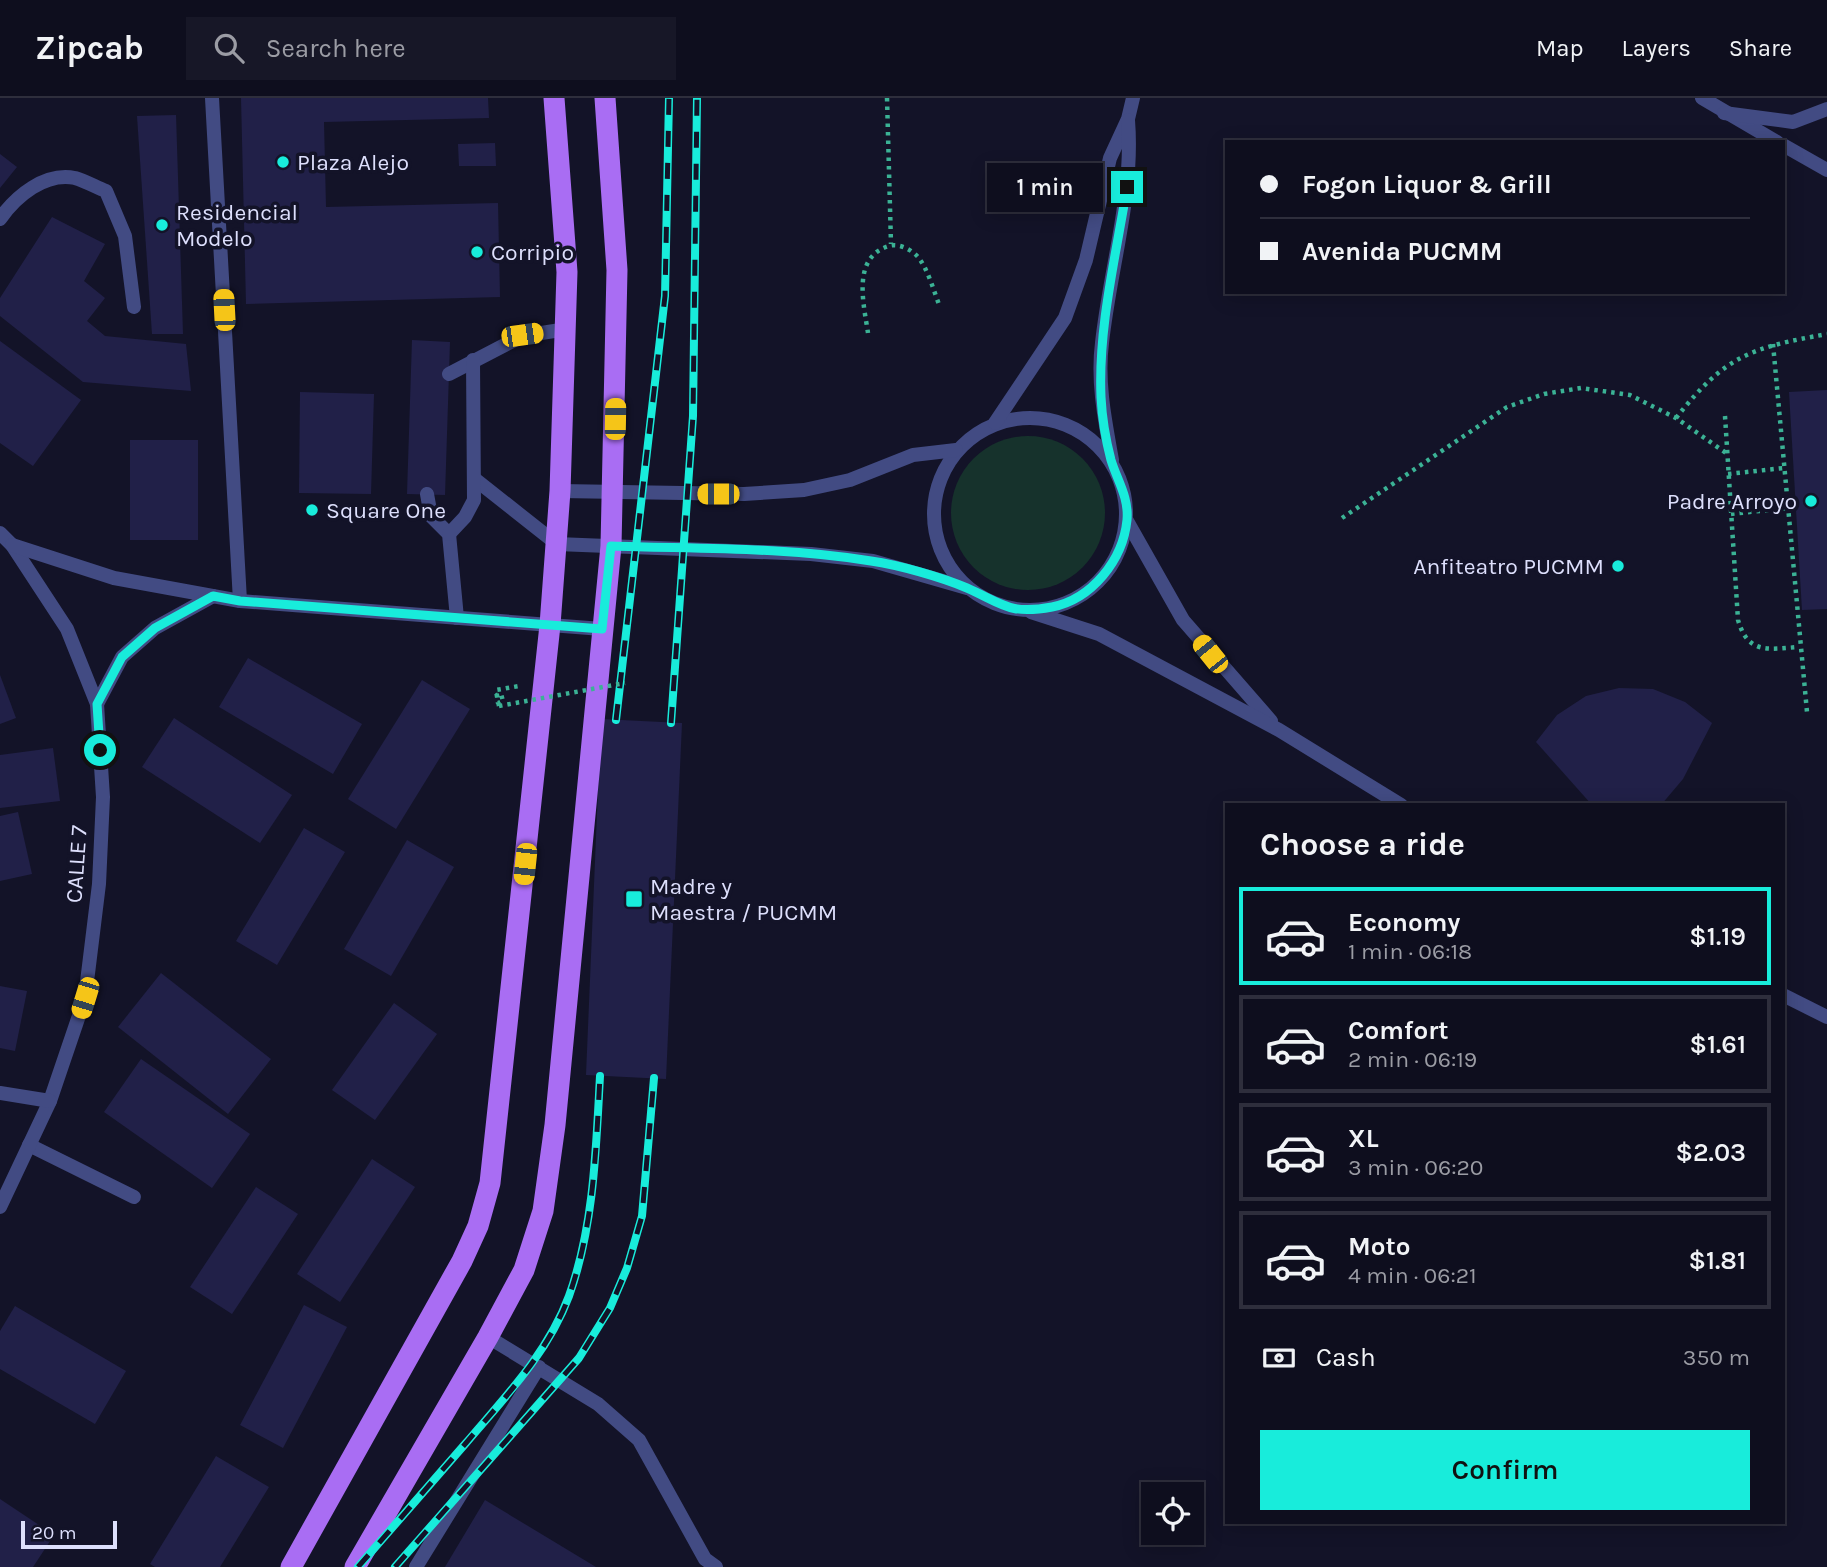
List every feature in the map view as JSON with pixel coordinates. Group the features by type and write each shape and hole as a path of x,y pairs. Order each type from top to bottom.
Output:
{"main road":[{"path":"292,1567 462,1261 478,1226 490,1183 557,544 567,329 567,260 554,98"},
{"path":"355,1567 524,1270 543,1211 555,1125 614,493 617,270 605,98"}],"street":[{"path":"212,98 240,601"},
{"path":"995,423 1065,318 1086,260 1110,158 1128,119 1133,98"},
{"path":"1702,98 1773,140"},
{"path":"1724,113 1793,122 1827,109"},
{"path":"1026,610 1055,607 1082,595 1104,575 1115,558 1127,521 1125,494 1112,461 1101,400 1101,345 1131,161 1128,119"},
{"path":"1785,146 1827,170"},
{"path":"0,219 9,206 37,184 73,178 106,191 125,236 134,307"},
{"path":"449,374 522,335 567,329"},
{"path":"449,534 465,517 474,500 476,480 473,360"},
{"path":"968,589 948,565 935,537 933,506 940,476 956,450 968,439 995,423 1028,416 1061,422 1090,437 1112,461"},
{"path":"560,491 755,494 804,490 850,480 913,455 956,450"},
{"path":"476,480 557,544 745,550 873,561 968,589 996,604 1026,610 1099,634 1279,730 1398,803"},
{"path":"427,494 430,516 449,534 457,618"},
{"path":"1127,521 1183,620 1279,730"},
{"name":"CALLE 7","path":"0,533 12,545 67,629 97,704 103,797 92,957 85,998 50,1101 0,1207"},
{"path":"12,545 114,578 240,601 602,629"},
{"path":"97,704 122,657 155,628 213,596"},
{"path":"1785,996 1827,1017"},
{"path":"0,1093 50,1101"},
{"path":"29,1145 134,1197"},
{"path":"488,1337 598,1404 639,1440 707,1564"},
{"path":"416,1567 539,1367"}],"path":[{"path":"887,98 891,244"},
{"path":"868,333 863,275 869,261 878,251 891,244 907,248 919,258 940,307"},
{"path":"1676,418 1703,383 1735,359 1773,344 1827,334"},
{"path":"1773,344 1807,712"},
{"path":"1342,518 1507,407 1544,394 1581,388 1630,395 1676,418 1726,453"},
{"path":"1725,416 1738,620 1742,636 1753,646 1767,649 1799,648"},
{"path":"1728,474 1784,468"},
{"path":"1731,514 1788,508"},
{"path":"496,690 498,702 503,701 501,694 497,695 499,706 625,683"}],"green space":[{"path":"1028,436 1058,442 1083,458 1099,483 1105,513 1099,543 1083,568 1058,584 1028,590 998,584 973,568 957,543 951,513 957,483 973,458 998,442"}],"building":[{"name":"Plaza Alejo","path":"241,98 488,98 489,118 324,122 326,207 498,203 500,297 246,304"},
{"name":"Residencial Modelo","path":"176,115 183,334 152,334 137,116"},
{"path":"495,143 496,166 459,166 458,144"},
{"path":"0,154 17,167 0,188"},
{"path":"52,217 105,244 84,281 105,298 87,321 105,336 186,344 191,391 83,382 0,316 0,298"},
{"path":"412,340 450,342 445,495 407,494"},
{"path":"0,341 81,400 33,466 0,443"},
{"name":"Padre Arroyo","path":"1827,390 1827,609 1802,610 1789,392"},
{"path":"300,392 374,394 371,494 299,493"},
{"path":"130,440 198,440 198,540 130,540"},
{"path":"248,658 362,724 333,774 219,707"},
{"path":"0,675 16,718 0,724"},
{"path":"422,680 470,709 396,829 348,799"},
{"path":"1619,688 1653,689 1685,702 1712,723 1683,779 1663,803 1590,803 1536,742 1557,715 1586,696"},
{"path":"174,718 292,795 260,843 142,767"},
{"name":"Madre y Maestra / PUCMM","path":"601,719 682,723 666,1079 586,1075"},
{"path":"53,748 60,801 0,808 0,755"},
{"path":"18,812 32,874 0,881 0,816"},
{"path":"304,828 345,852 277,965 236,941"},
{"path":"407,840 454,867 391,976 344,949"},
{"path":"161,973 271,1059 228,1114 118,1027"},
{"path":"0,986 27,991 15,1051 0,1048"},
{"path":"394,1003 437,1034 375,1120 332,1090"},
{"path":"141,1059 250,1134 212,1188 104,1112"},
{"path":"372,1159 415,1187 340,1302 297,1274"},
{"path":"256,1187 298,1214 232,1314 190,1287"},
{"path":"304,1305 347,1327 283,1448 240,1425"},
{"path":"15,1306 126,1371 95,1424 0,1369 0,1331"},
{"path":"216,1456 269,1487 220,1567 155,1567 150,1564"},
{"path":"0,1499 54,1535 33,1567 0,1567"},
{"path":"485,1500 596,1567 445,1567"}],"railway":[{"path":"616,720 665,296 669,98"},
{"path":"671,723 693,416 697,98"},
{"path":"358,1567 510,1391 550,1337 560,1317 577,1269 589,1215 600,1076"},
{"path":"395,1567 579,1358 610,1308 627,1268 642,1216 654,1078"}],"place":[{"name":"Plaza Alejo","path":"283,162"},
{"name":"Residencial Modelo","path":"162,225"},
{"name":"Corripio","path":"477,252"},
{"name":"Padre Arroyo","path":"1811,501"},
{"name":"Square One","path":"312,510"},
{"name":"Anfiteatro PUCMM","path":"1618,566"},
{"name":"Madre y Maestra / PUCMM","path":"634,899"}],"route":[{"path":"100,750 97,704 122,657 155,628 213,596 240,601 602,629 611,546 745,550 873,561 968,589 1005,607 1026,610 1055,607 1082,595 1104,575 1120,550 1127,521 1125,494 1112,461 1101,400 1101,345 1127,187"}]}
